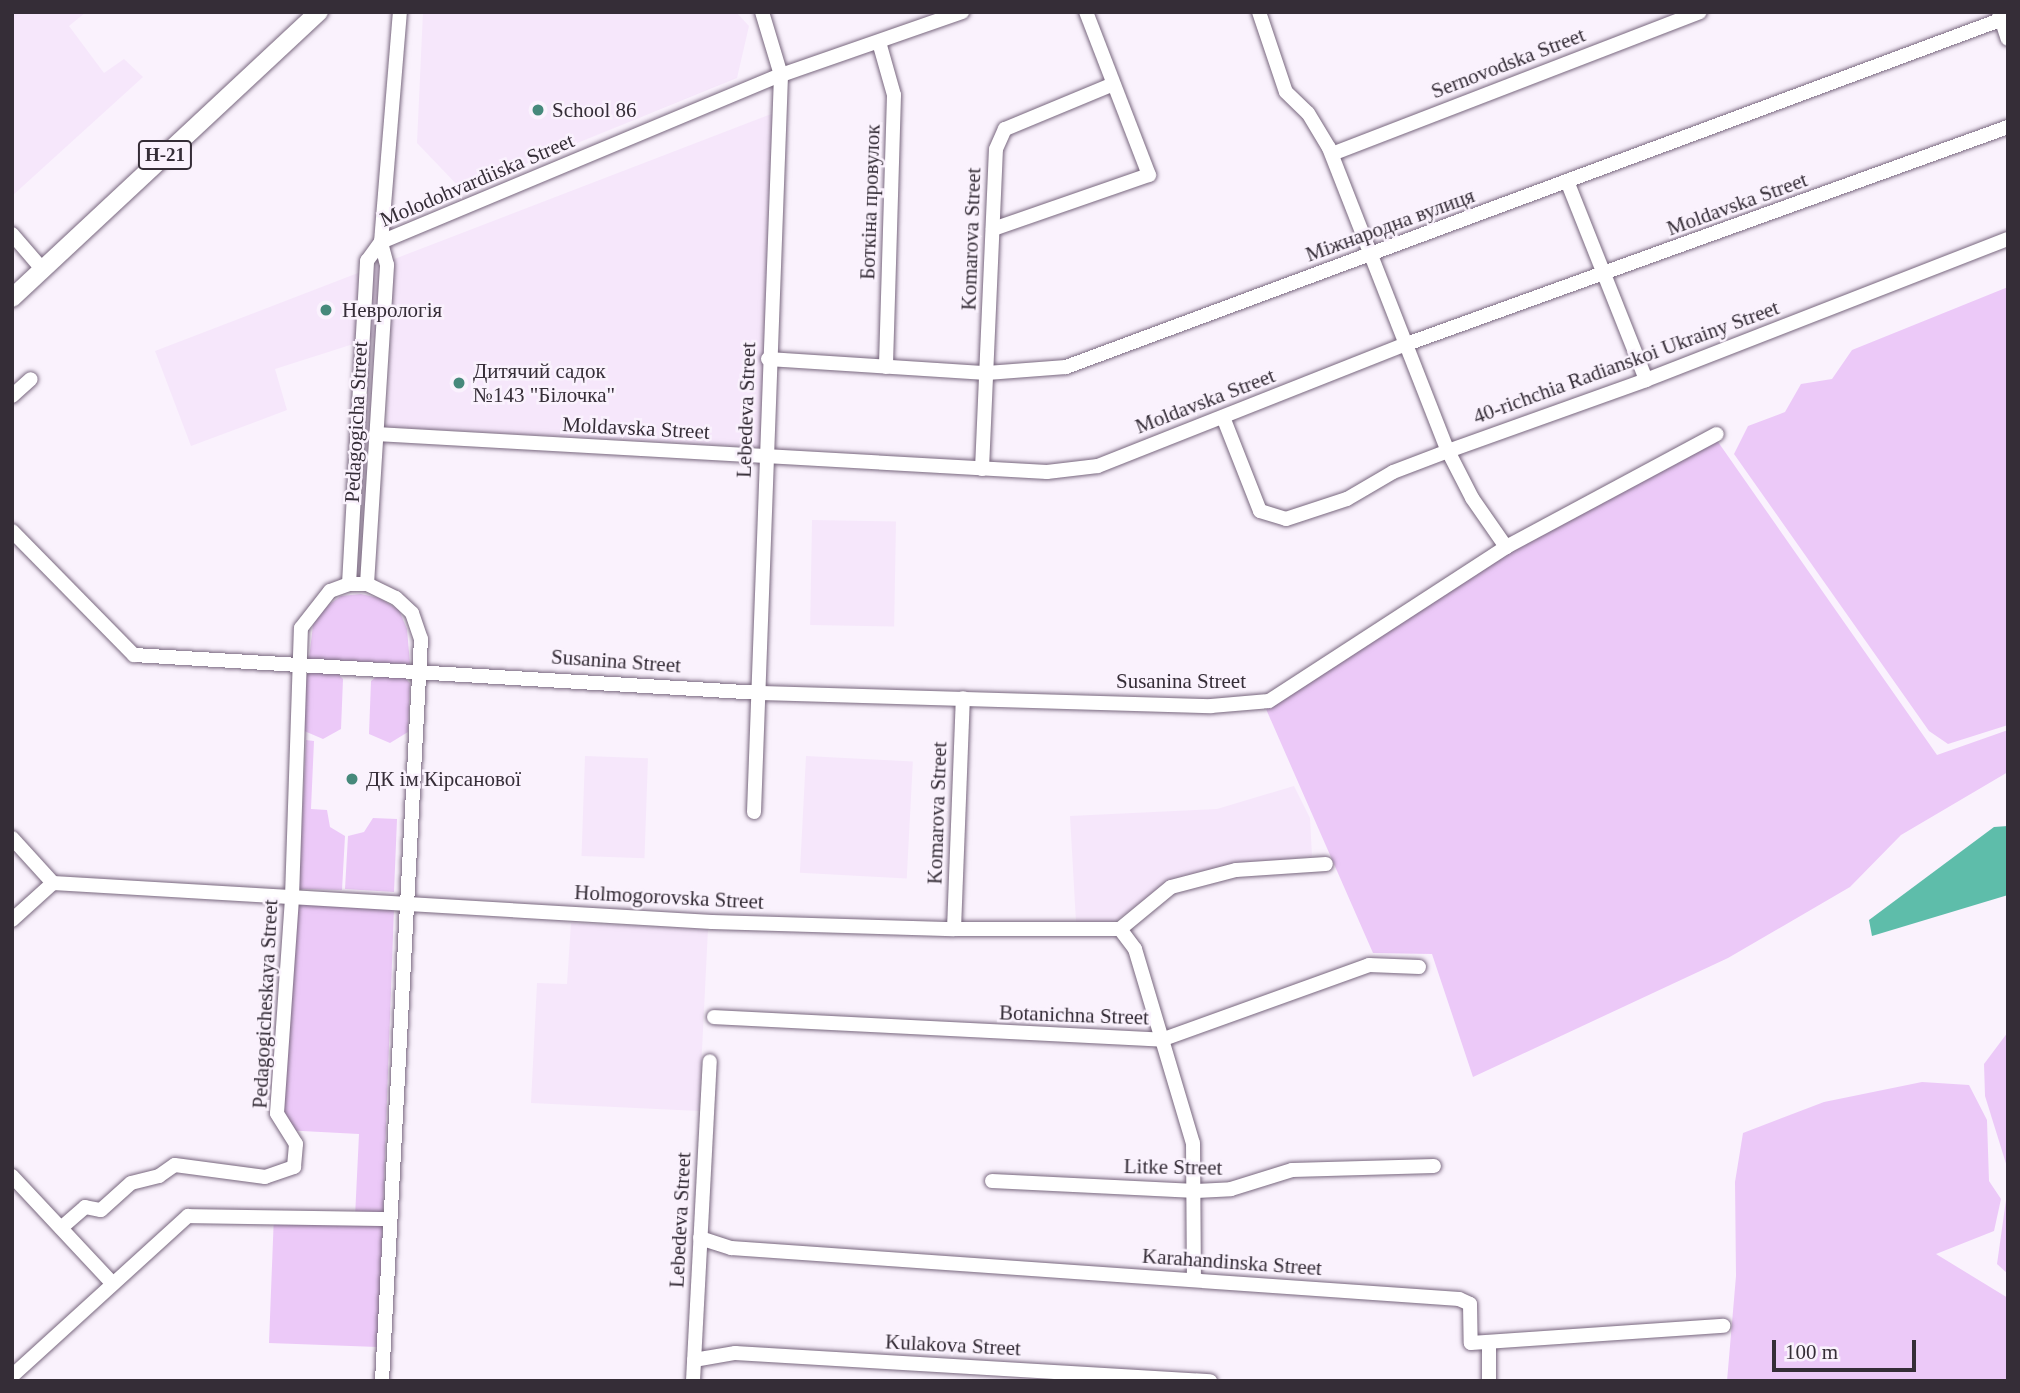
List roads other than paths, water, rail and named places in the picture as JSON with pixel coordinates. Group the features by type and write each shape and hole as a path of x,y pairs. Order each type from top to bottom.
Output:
{"main road":[{"name":"Н-21","path":"12,298 319,12"}],"street":[{"name":"Pedagogicha Street","path":"368,584 387,265 381,242 400,12"},
{"name":"Lebedeva Street","path":"754,812 761,692 768,359 781,75 762,12"},
{"name":"Molodohvardiiska Street","path":"367,261 381,242 781,75 962,12"},
{"path":"993,229 1149,175 1111,85 1086,12"},
{"path":"1259,12 1286,92 1308,113 1332,154 1369,256 1448,451 1506,547 1717,434"},
{"name":"Sernovodska Street","path":"1332,154 1700,12"},
{"path":"2002,16 2008,39"},
{"name":"Міжнародна вулиця","path":"768,359 987,373 1066,367 1369,256 2002,16"},
{"name":"Боткіна провулок","path":"879,41 894,95 886,367"},
{"name":"Komarova Street","path":"982,469 996,149 1005,129 1111,85"},
{"name":"Moldavska Street","path":"376,434 1047,472 1098,466 1405,345 2008,127"},
{"path":"1567,181 1646,380"},
{"path":"12,234 43,270"},
{"name":"40-richchia Radianskoi Ukrainy Street","path":"1223,417 1261,511 1286,519 1347,499 1393,472 1646,380 2008,239"},
{"name":"Pedagogicha Street","path":"349,584 367,261"},
{"path":"12,396 31,379"},
{"name":"Susanina Street","path":"12,531 134,655 761,692 1211,706 1269,701 1506,547"},
{"path":"297,664 301,628 312,608 330,591 349,584 368,584 397,598 412,614 421,639 382,1381"},
{"name":"Pedagogicheskaya Street","path":"61,1228 85,1207 101,1210 131,1184 159,1176 175,1164 265,1177 294,1167 296,1144 277,1113 292,897 297,664"},
{"name":"Komarova Street","path":"954,929 963,698"},
{"path":"12,838 53,883 12,920"},
{"path":"1194,1280 1196,1191 1193,1143 1135,949 1120,929 1171,887 1236,870 1326,864"},
{"name":"Holmogorovska Street","path":"53,883 712,922 954,929 1120,929"},
{"name":"Botanichna Street","path":"714,1017 1161,1040 1369,965 1419,967"},
{"name":"Lebedeva Street","path":"693,1381 710,1062"},
{"name":"Litke Street","path":"992,1181 1196,1191 1231,1189 1292,1170 1434,1166"},
{"path":"12,1176 112,1283"},
{"path":"12,1376 188,1216 390,1219"},
{"name":"Karahandinska Street","path":"700,1238 731,1248 1459,1299 1470,1304 1471,1343 1489,1343"},
{"path":"1489,1381 1489,1343 1723,1326"},
{"name":"Kulakova Street","path":"694,1360 735,1353 1210,1381"}],"place":[{"name":"School 86","path":"538,110"},
{"name":"Неврологія","path":"326,310"},
{"name":"Дитячий садок №143 \"Білочка\"","path":"459,383"},
{"name":"ДК ім Кірсанової","path":"352,779"}]}
